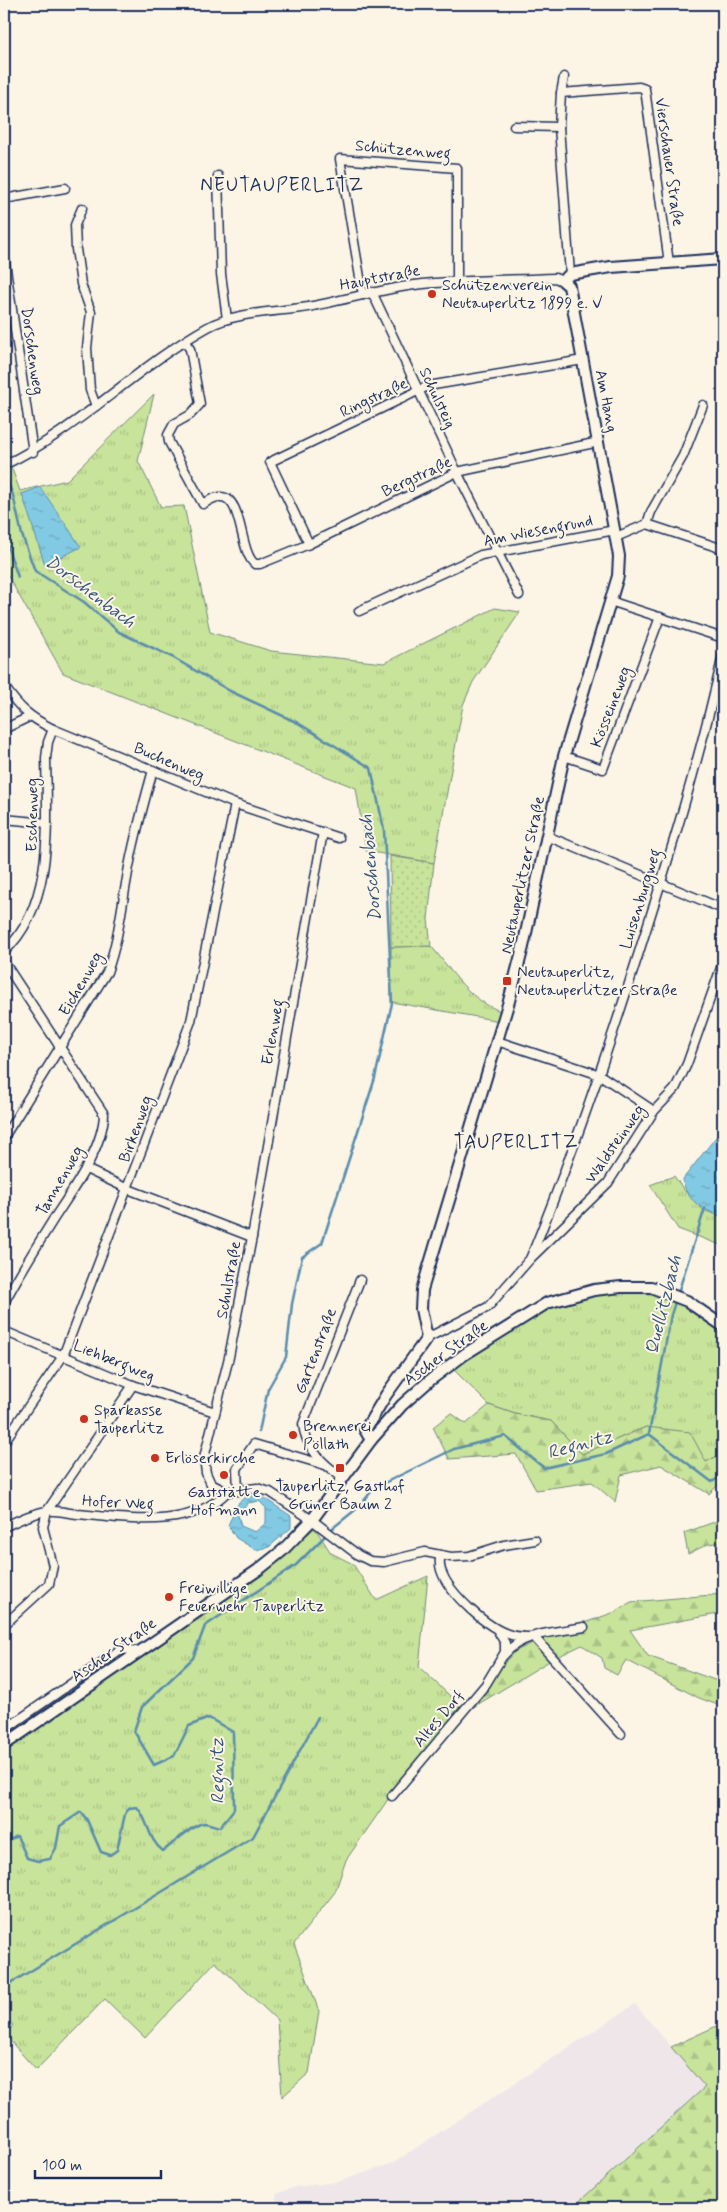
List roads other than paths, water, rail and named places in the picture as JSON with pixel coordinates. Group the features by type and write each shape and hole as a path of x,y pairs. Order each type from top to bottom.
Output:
{"street":[{"path":"564,77 559,127 567,277"},
{"name":"Vierschauer Straße","path":"561,94 639,87 645,89 669,263"},
{"path":"514,126 559,127"},
{"name":"Schützenweg","path":"363,294 340,159 457,168 457,283"},
{"path":"218,176 221,274 227,320"},
{"path":"4,199 65,188"},
{"path":"82,208 75,225 76,248 81,284 90,312 87,348 90,390 96,406"},
{"name":"Dorschenweg","path":"4,255 32,452"},
{"name":"Hauptstraße","path":"4,465 32,452 209,326 227,320 307,307 372,292 423,284 556,278 611,267 723,260"},
{"name":"Am Hang","path":"567,277 615,534"},
{"name":"Schulsteig","path":"372,292 457,472 518,595"},
{"name":"Bergstraße","path":"185,342 190,349 200,404 190,415 174,424 170,430 169,442 203,504 220,496 225,497 235,506 248,556 255,564 260,564 309,544 457,472 599,442"},
{"name":"Ringstraße","path":"309,544 270,462 428,386 584,360"},
{"path":"703,405 684,456 651,512 648,524 723,549"},
{"name":"Am Wiesengrund","path":"359,611 481,555 496,551 615,534 648,524"},
{"name":"Neutauperlitzer Straße","path":"427,1338 421,1310 422,1290 523,948 564,756 618,576 619,556 615,534"},
{"path":"610,601 723,638"},
{"name":"Kösseineweg","path":"564,756 603,768 660,617"},
{"name":"Luisenburgweg","path":"530,1259 600,1075 661,884 710,717 723,655"},
{"name":"Buchenweg","path":"4,686 29,717 53,729 235,804 339,838"},
{"path":"4,728 29,717"},
{"name":"Eschenweg","path":"4,952 26,922 38,891 46,857 46,758 48,742 53,729"},
{"name":"Eichenweg","path":"4,1136 106,972 115,951 136,828 153,770"},
{"name":"Birkenweg","path":"4,1442 63,1356 128,1189 190,1021 235,804"},
{"path":"4,819 47,823"},
{"name":"Erlenweg","path":"252,1237 322,832"},
{"path":"547,836 723,909"},
{"name":"Waldsteinweg","path":"427,1338 488,1307 530,1259 608,1183 654,1111 675,1088 686,1064 723,962"},
{"path":"5,969 60,1045"},
{"path":"497,1041 600,1075 654,1111"},
{"name":"Tannenweg","path":"4,1303 18,1275 86,1169 104,1124 104,1114 60,1045"},
{"name":"Schulstraße","path":"86,1169 128,1189 252,1237 229,1357 204,1458 206,1474 210,1484 227,1492"},
{"name":"Gartenstraße","path":"343,1478 325,1465 304,1435 303,1424 360,1280"},
{"name":"Ascher Straße","path":"4,1745 258,1570 282,1551 312,1520 371,1440 402,1405 429,1381 465,1354 524,1316 547,1303 594,1290 621,1287 651,1287 688,1301 722,1322"},
{"name":"Liehbergweg","path":"4,1331 133,1385 215,1412"},
{"path":"371,1440 365,1430 386,1395 427,1338"},
{"path":"4,1625 49,1584 53,1566 43,1527 47,1511 133,1385"},
{"path":"238,1491 237,1469 254,1444 325,1465"},
{"path":"227,1492 257,1488 270,1492 312,1520 358,1555 370,1561 384,1562 425,1552 451,1557 469,1556 504,1545 535,1540"},
{"name":"Hofer Weg","path":"4,1527 47,1511 144,1520 164,1519 190,1514 218,1502 227,1492"},
{"name":"Altes Dorf","path":"440,1555 441,1571 452,1590 501,1634 505,1643 503,1657"},
{"name":"Altes Dorf","path":"392,1796 486,1684 503,1657 513,1646 534,1637 584,1627"},
{"name":"Altes Dorf","path":"495,1628 512,1635 534,1637"},
{"path":"534,1637 621,1734"},
{"path":"4,1730 121,1649 139,1651"}],"water":[{"path":"40,487 81,547 45,565 22,494"},
{"path":"723,1128 723,1217 697,1204 687,1193 683,1179"},
{"path":"247,1496 261,1496 291,1516 291,1528 269,1547 256,1550 236,1538 228,1525 239,1502","holes":["259,1501 266,1508 266,1523 255,1532 241,1526 238,1515 248,1503"]}],"waterway":[{"name":"Dorschenbach","path":"4,474 13,495 22,535 35,571 84,602 119,632 172,657 230,691 298,723 371,768 384,830 392,1003 375,1078 322,1243 302,1257 292,1304 286,1357 268,1389 259,1432"},
{"name":"Dorschenbach","path":"4,537 18,577"},
{"name":"Quellitzbach","path":"678,1293 705,1208"},
{"name":"Quellitzbach","path":"649,1434 671,1315 676,1299"},
{"name":"Regnitz","path":"4,1843 17,1836 27,1858 38,1861 50,1859 56,1848 60,1826 81,1812 87,1820 101,1852 110,1855 117,1850 125,1814 129,1808 137,1807 144,1818 151,1836 163,1851 199,1824 206,1823 220,1827 234,1809 233,1732 209,1718 189,1726 174,1756 154,1765 134,1731 142,1707 193,1658 205,1626 296,1565 334,1527 359,1507 374,1488 454,1449 505,1436 544,1468 606,1454 649,1434 712,1482 723,1475"},
{"path":"4,1987 253,1837 318,1717"}],"place":[{"name":"Schützenverein Neutauperlitz 1899 e. V","path":"432,294"},
{"name":"Neutauperlitz, Neutauperlitzer Straße","path":"507,981"},
{"name":"Sparkasse Tauperlitz","path":"84,1419"},
{"name":"Brennerei Pöllath","path":"293,1435"},
{"name":"Erlöserkirche","path":"155,1458"},
{"name":"Tauperlitz, Gasthof Grüner Baum 2","path":"340,1468"},
{"name":"Gaststätte Hofmann","path":"224,1475"},
{"name":"Freiwillige Feuerwehr Tauperlitz","path":"169,1597"}],"district":[{"name":"NEUTAUPERLITZ","path":"282,185"},
{"name":"TAUPERLITZ","path":"516,1142"}]}
